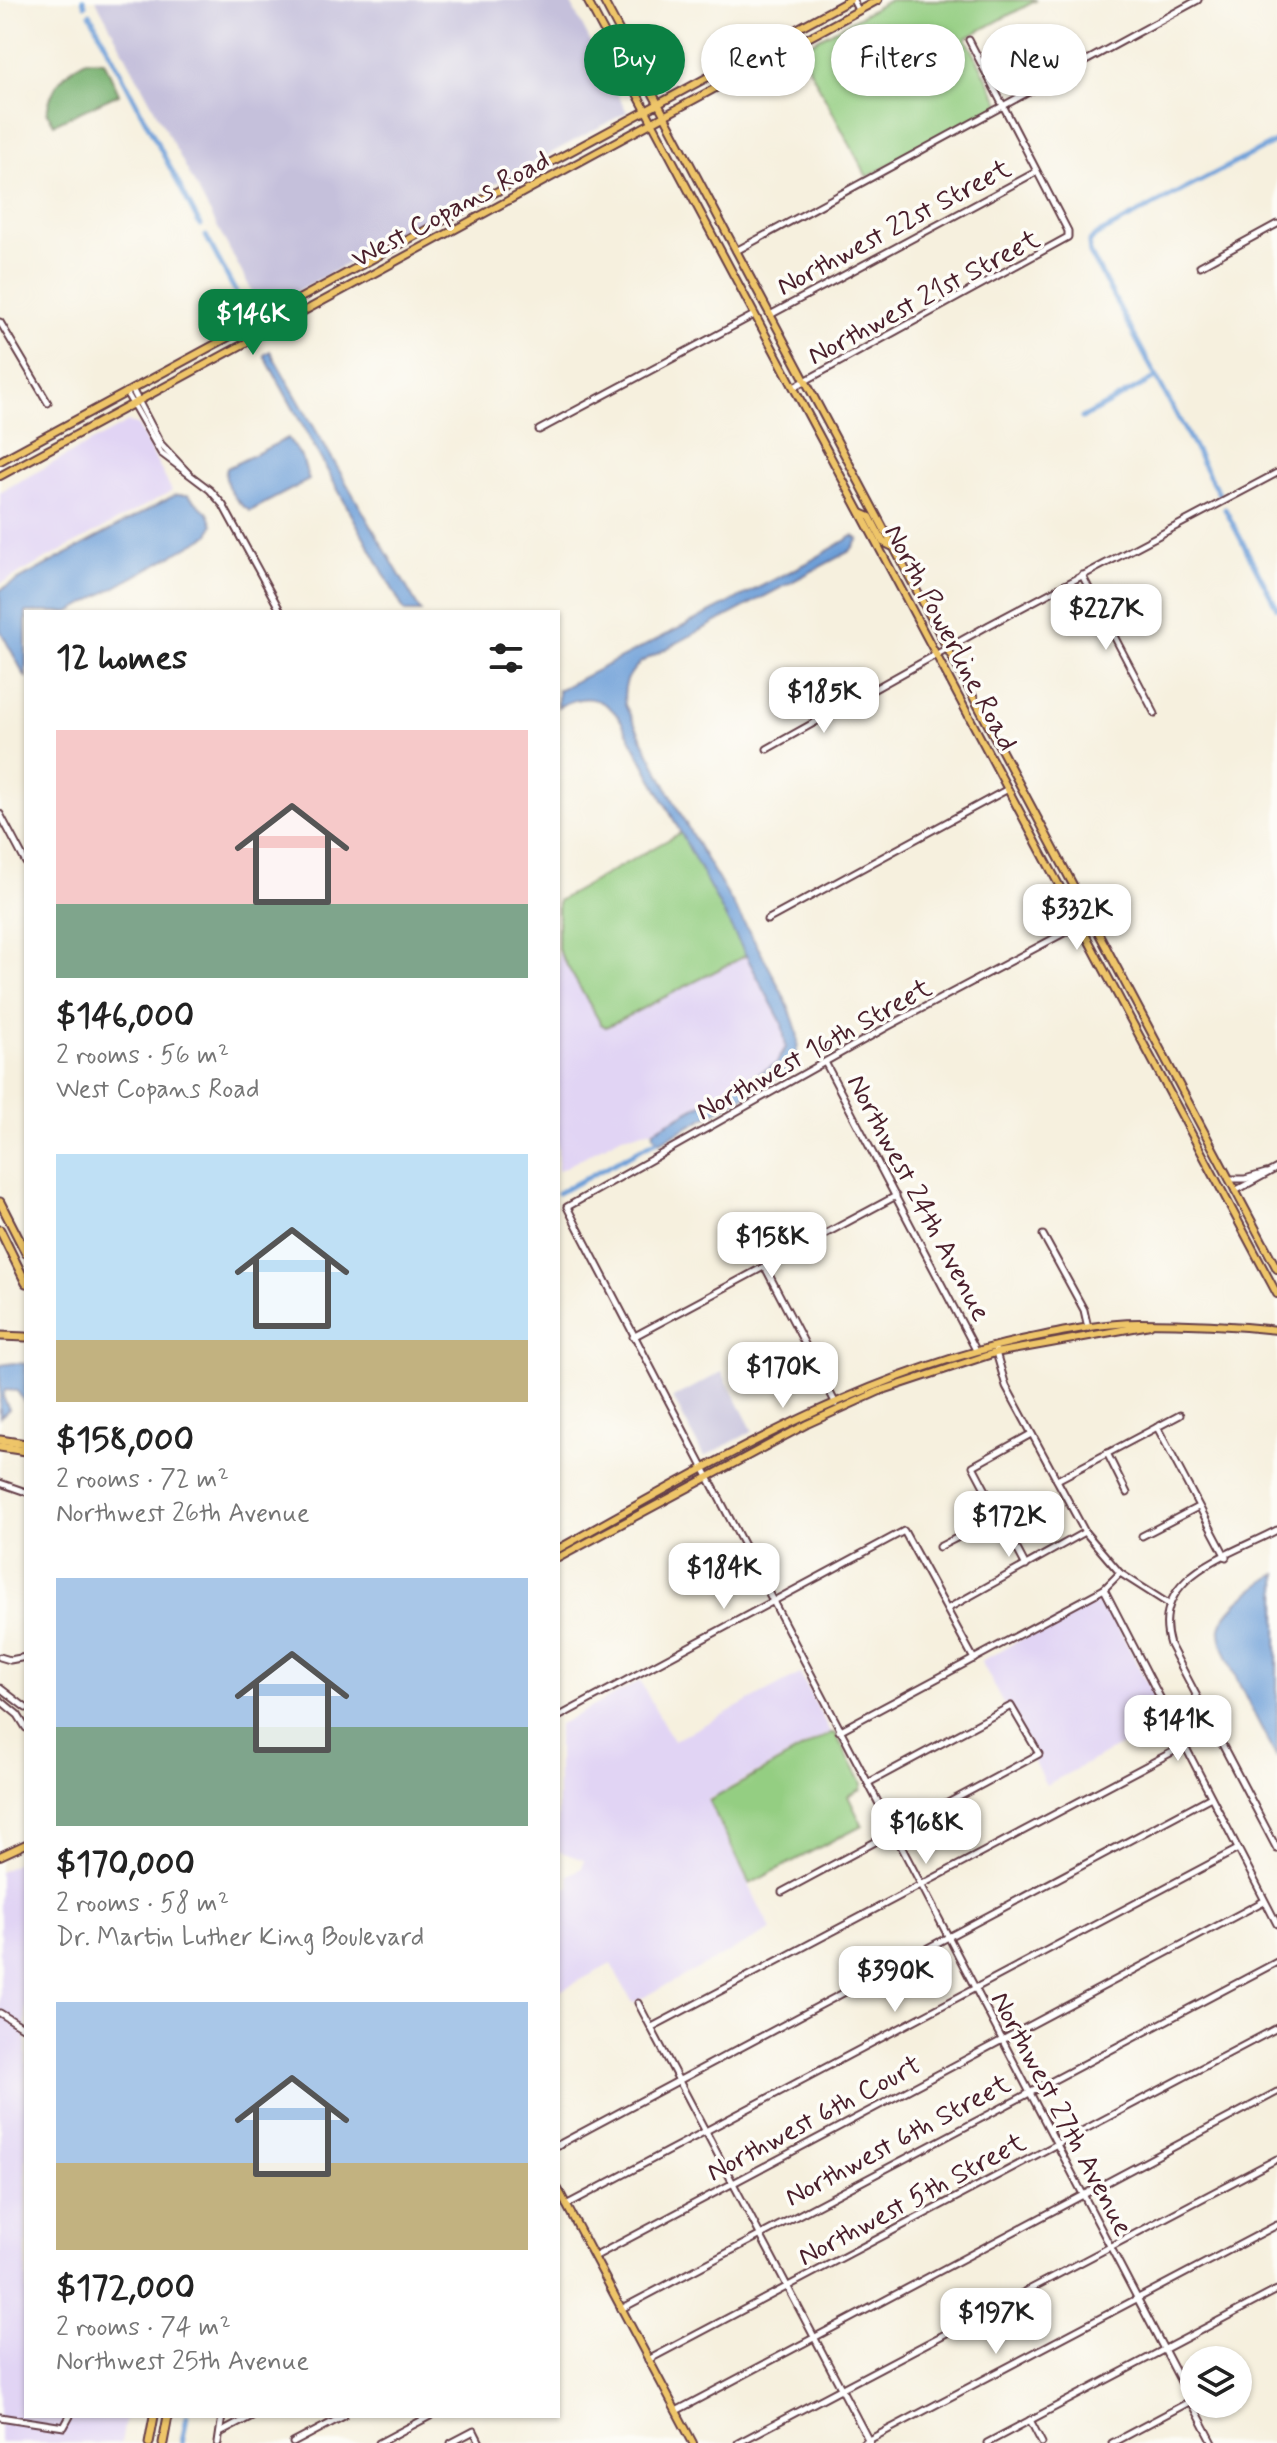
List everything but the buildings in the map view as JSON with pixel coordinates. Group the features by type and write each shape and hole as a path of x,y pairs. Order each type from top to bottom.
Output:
{"highway":[{"path":"0,1202 24,1249"},
{"path":"0,1230 24,1279"},
{"path":"0,1336 24,1337"},
{"path":"0,1440 24,1444"},
{"path":"0,1447 24,1451"},
{"path":"149,2443 154,2418"},
{"path":"163,2443 168,2418"}],"main road":[{"name":"North Powerline Road","path":"587,0 1277,1294"},
{"name":"North Powerline Road","path":"603,0 1277,1269"},
{"name":"West Copans Road","path":"0,461 852,0"},
{"name":"West Copans Road","path":"0,476 878,0"},
{"path":"724,257 742,263"},
{"path":"861,513 870,517 883,542 891,546"},
{"path":"1001,776 1018,785"},
{"path":"1008,789 1026,799"},
{"path":"1211,1171 1235,1191"},
{"path":"1226,1199 1244,1209"},
{"path":"560,1552 568,1543 703,1469 837,1405 995,1350 1088,1328 1142,1322 1150,1325"},
{"path":"560,1554 569,1552 880,1382 976,1350 995,1350 1150,1325 1202,1324 1277,1330"},
{"path":"935,1371 941,1365 976,1350"},
{"path":"569,1552 593,1530"},
{"path":"0,1856 23,1845"},
{"path":"560,2193 693,2443"}],"street":[{"path":"852,0 858,10"},
{"path":"736,251 1003,107 1018,95 1198,0"},
{"path":"969,40 1036,172"},
{"name":"Northwest 21st Street","path":"794,387 1068,237 1036,172"},
{"name":"Northwest 22st Street","path":"770,315 1036,172"},
{"path":"1200,266 1277,224"},
{"path":"539,430 754,315"},
{"path":"0,322 48,403"},
{"path":"129,391 161,453 223,505 280,610"},
{"path":"767,749 1082,575 1277,473"},
{"path":"1082,575 1155,714"},
{"path":"767,920 1008,789"},
{"path":"0,814 24,859"},
{"name":"Northwest 16th Street","path":"567,1207 887,1027 1079,925"},
{"name":"Northwest 24th Avenue","path":"826,1064 976,1350"},
{"path":"1228,1179 1245,1179 1274,1170"},
{"path":"1235,1191 1274,1170"},
{"path":"633,1337 896,1196"},
{"name":"Northwest 27th Avenue","path":"567,1207 1180,2380"},
{"path":"1043,1235 1084,1310 1088,1328"},
{"path":"765,1267 837,1405"},
{"name":"Northwest 24th Avenue","path":"995,1350 1006,1386 1085,1532 1120,1573 1145,1592 1167,1603"},
{"path":"1057,1480 1180,1415"},
{"path":"1157,1427 1226,1557"},
{"path":"1026,1566 973,1466 1031,1434"},
{"path":"1107,1453 1127,1493"},
{"path":"0,1483 24,1491"},
{"path":"939,1547 1019,1506"},
{"path":"1142,1536 1198,1507"},
{"path":"1277,1530 1189,1576 1167,1603 1164,1626 1170,1645 1277,1849"},
{"path":"560,1716 904,1531 974,1659"},
{"path":"947,1609 1085,1532"},
{"path":"839,1731 1104,1589 1120,1573"},
{"path":"1104,1589 1277,1924"},
{"path":"0,1657 10,1660 24,1657"},
{"path":"1,1690 24,1706 15,1712"},
{"path":"0,1700 24,1723"},
{"path":"782,1892 1039,1754 1011,1706 867,1783"},
{"path":"652,2027 1214,1730"},
{"path":"560,2144 1211,1797"},
{"path":"566,2205 1238,1849"},
{"name":"Northwest 6th Court","path":"594,2257 1264,1901"},
{"name":"Northwest 6th Street","path":"621,2309 1277,1962"},
{"path":"638,2003 842,2388 867,2442 1277,2225"},
{"path":"0,2013 24,2028"},
{"name":"Northwest 5th Street","path":"648,2360 1277,2028"},
{"path":"676,2411 1277,2092"},
{"path":"738,2443 1277,2159"},
{"path":"987,2443 1277,2290"},
{"path":"1112,2443 1180,2407"},
{"path":"0,2417 64,2427 69,2418"},
{"path":"218,2443 222,2418"},
{"path":"220,2433 248,2418"},
{"path":"293,2443 340,2418"},
{"path":"379,2443 426,2418"},
{"name":"Northwest 27th Avenue","path":"1200,2418 1213,2443"},
{"path":"1030,2420 1042,2443"},
{"path":"451,2443 474,2431 480,2443"}],"shaded area":[{"path":"96,0 569,0 584,29 584,96 619,96 627,112 262,310"},
{"path":"128,422 138,426 172,491 0,584 0,492"},
{"path":"560,951 606,1027 747,955 782,1023 786,1047 776,1064 654,1130 622,1136 560,1170"},
{"path":"722,1372 753,1431 704,1457 673,1398"},
{"path":"1102,1596 1167,1721 1046,1785 981,1661"},
{"path":"800,1674 830,1732 707,1800 771,1930 633,2003 611,1964 560,1991 560,1892 570,1887 568,1875 582,1868 584,1860 560,1852 560,1724 640,1681 673,1741"},
{"path":"24,1859 24,2418 126,2418 121,2443 0,2443 0,1872"}],"green space":[{"path":"890,0 1037,0 992,24 981,24 981,30 966,38 981,67 981,96 996,96 1001,105 867,177 815,79 815,40 831,32 831,96 965,96 965,24 845,24"},
{"path":"86,60 104,61 119,94 54,124 47,112 55,88 65,75"},
{"path":"682,832 747,955 606,1027 601,1024 560,953 560,900"},
{"path":"835,1733 862,1783 861,1789 848,1796 862,1825 750,1884 709,1801"}],"water":[{"path":"270,351 420,610 404,610 264,355"},
{"path":"288,438 302,458 309,480 250,511 231,492 226,480 227,468"},
{"path":"175,495 188,495 208,513 213,524 209,535 74,610 24,610 24,674 0,630 0,590"},
{"path":"853,536 859,539 850,551 641,662 632,672 624,692 625,705 686,823 785,998 798,1040 792,1063 775,1080 660,1142 653,1135 654,1130 776,1064 786,1047 782,1023 619,717 605,704 591,699 576,700 560,706 560,689 805,564"},
{"path":"24,1364 24,1401 17,1391 5,1390 3,1397 9,1409 0,1417 0,1365"},
{"path":"1277,1574 1277,1758 1233,1672 1220,1628 1236,1604"}],"waterway":[{"path":"83,0 85,5"},
{"path":"90,14 200,225"},
{"path":"1219,494 1090,253 1089,243 1095,236 1277,141"},
{"path":"206,236 246,312"},
{"path":"1082,418 1157,377"},
{"path":"1225,509 1277,608"},
{"path":"560,1192 656,1141"},
{"path":"182,2443 187,2418"}]}
